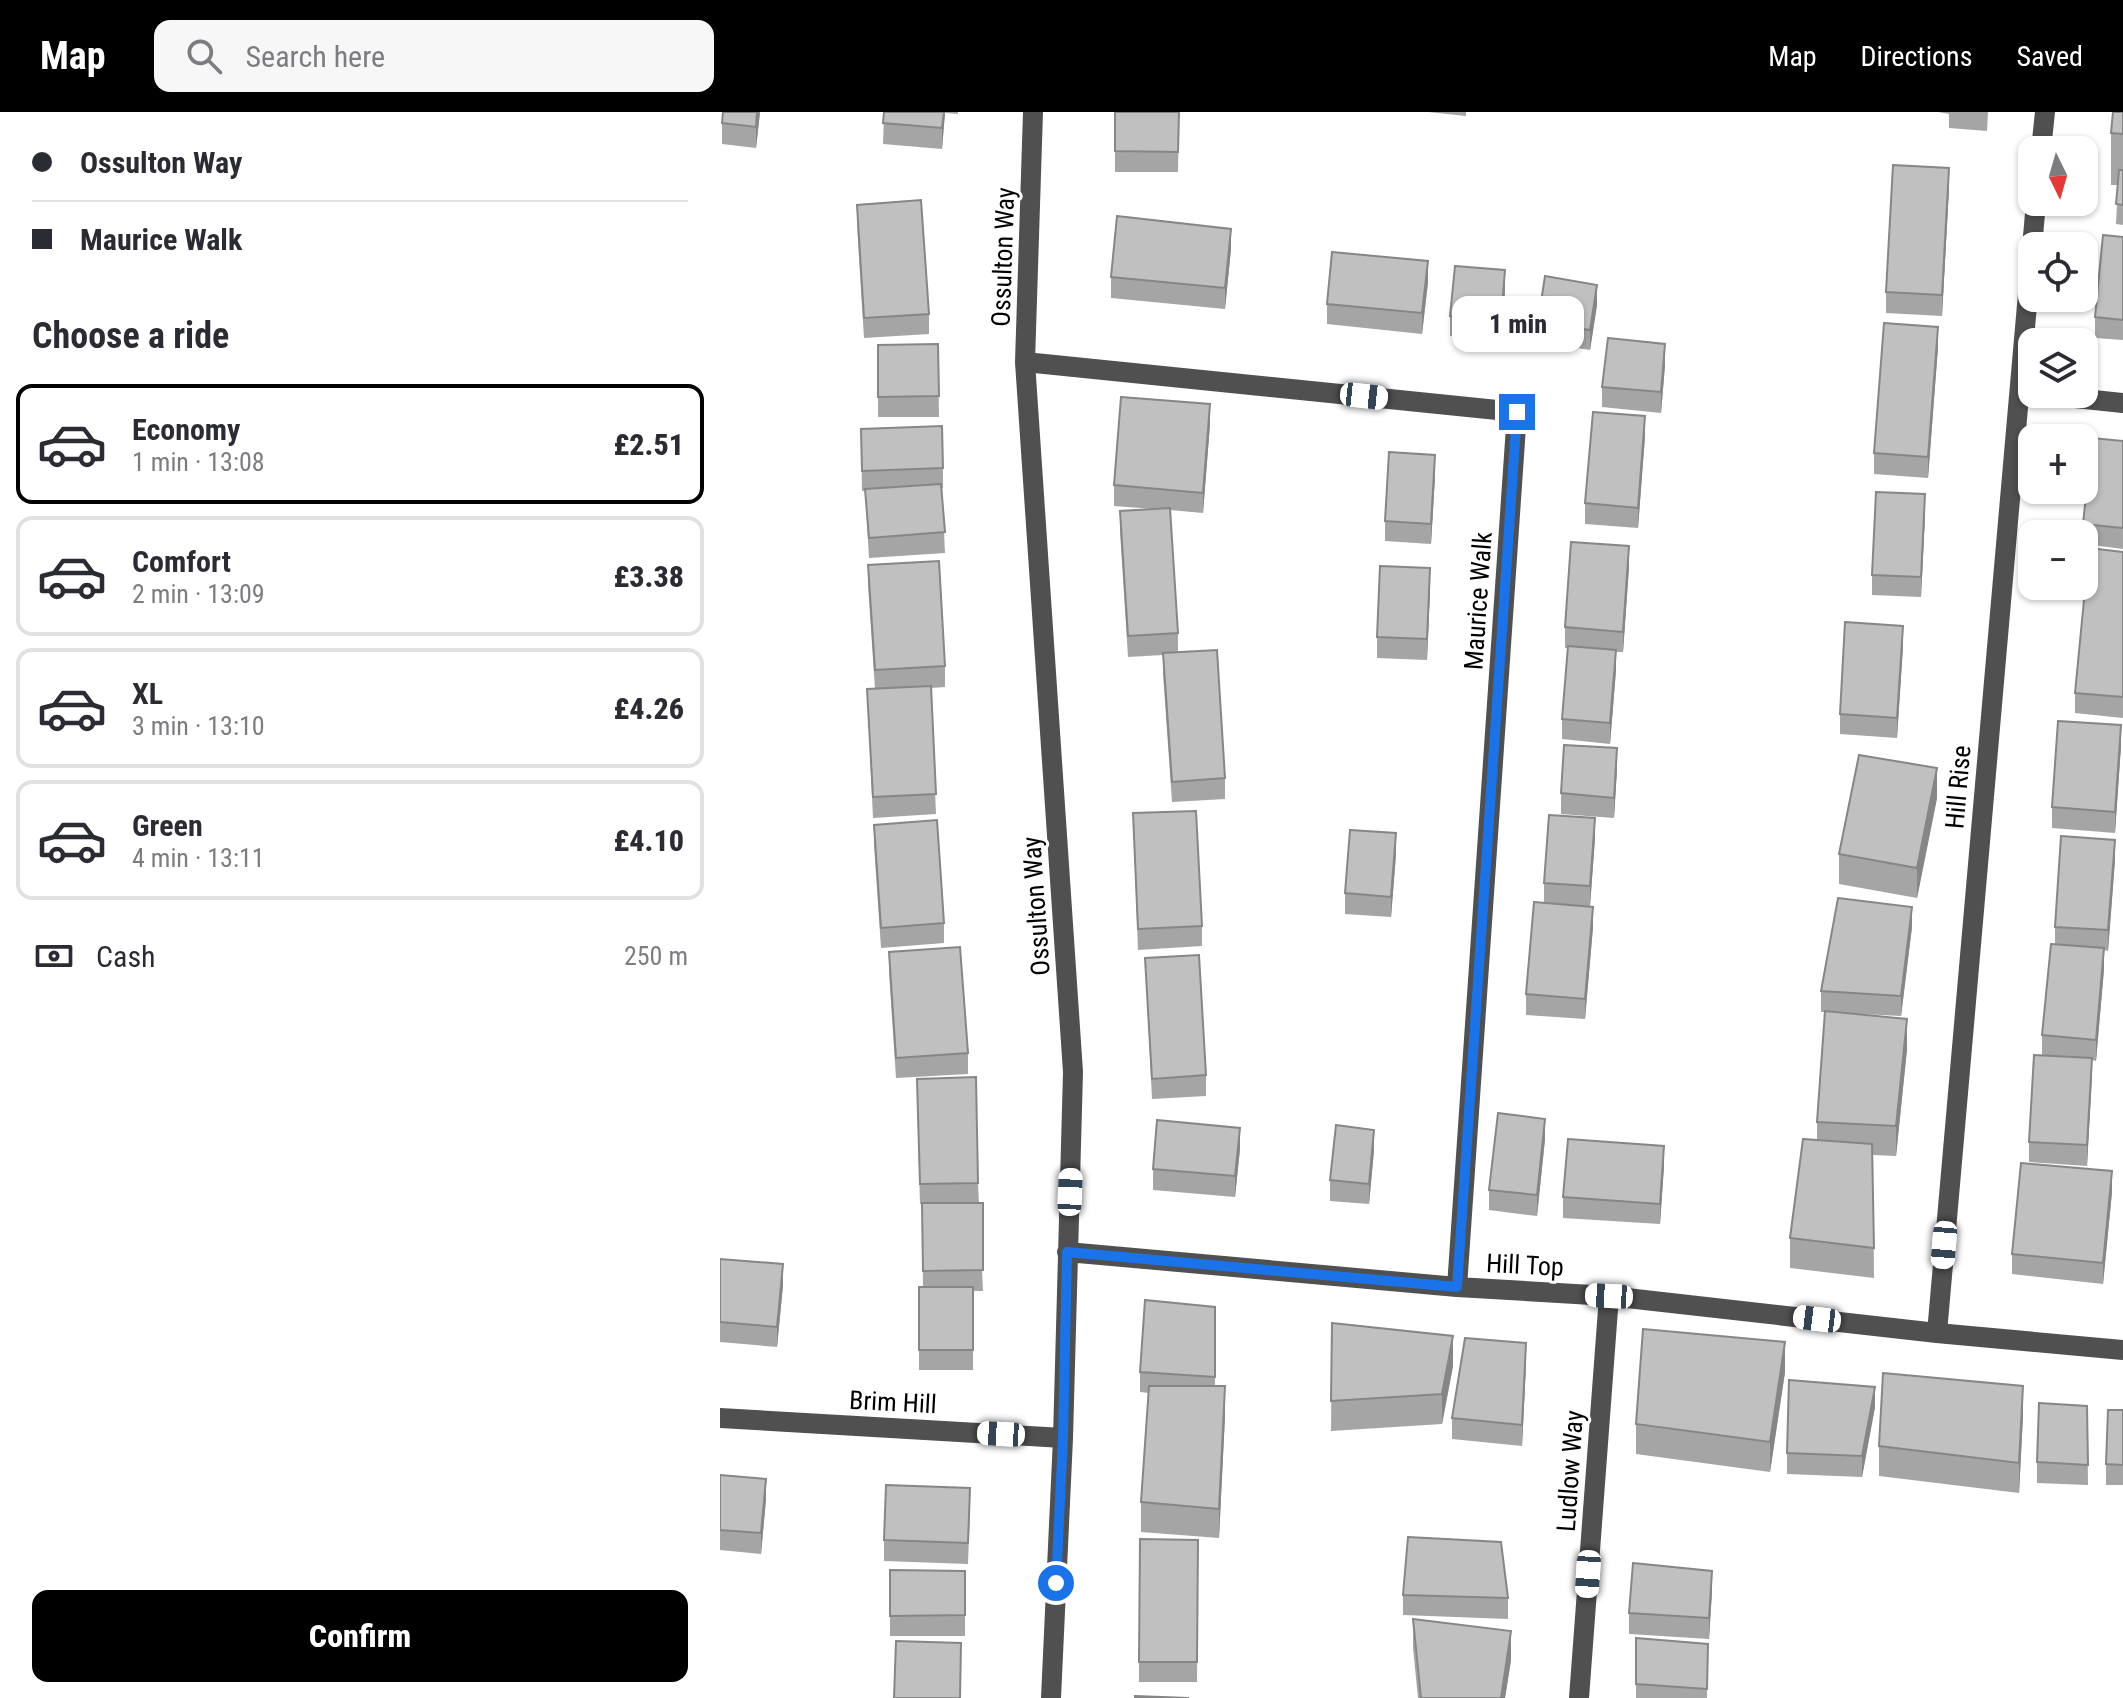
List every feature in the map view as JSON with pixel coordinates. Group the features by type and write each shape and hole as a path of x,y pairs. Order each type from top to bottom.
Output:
{"street":[{"name":"Ossulton Way","path":"1033,112 1025,362 1073,1072 1063,1438 1051,1698"},
{"path":"2042,136 2045,112"},
{"name":"Hill Rise","path":"2031,328 2035,216"},
{"name":"Maurice Walk","path":"1025,362 1517,412 1457,1287"},
{"path":"2098,400 2123,403"},
{"name":"Hill Rise","path":"1937,1333 2028,408"},
{"name":"Hill Top","path":"1067,1252 1457,1287 1609,1296 1937,1333 2123,1350"},
{"name":"Ludlow Way","path":"1579,1698 1609,1296"},
{"name":"Brim Hill","path":"720,1418 1063,1438"}],"building":[{"path":"723,112 757,112 756,127 722,123"},
{"path":"884,112 944,112 942,128 883,123"},
{"path":"1115,112 1179,112 1178,152 1115,151"},
{"path":"2113,112 2123,112 2123,134 2111,133"},
{"path":"1893,165 1949,168 1942,295 1886,292"},
{"path":"2119,170 2123,170 2123,205 2116,204"},
{"path":"921,200 929,314 864,318 857,205"},
{"path":"1117,216 1231,229 1225,288 1111,277"},
{"path":"2103,235 2123,237 2123,320 2095,317 2098,312"},
{"path":"1332,252 1428,261 1422,313 1327,304"},
{"path":"1455,266 1505,270 1501,320 1450,316"},
{"path":"1545,276 1597,285 1590,330 1538,322"},
{"path":"1884,323 1938,327 1928,457 1874,453"},
{"path":"1608,338 1665,344 1661,392 1602,387"},
{"path":"938,344 939,396 878,397 878,345"},
{"path":"1121,397 1210,404 1203,493 1114,485"},
{"path":"1593,412 1645,416 1638,508 1585,503"},
{"path":"942,426 943,468 862,471 861,429"},
{"path":"2098,439 2123,441 2123,528 2098,526 2098,520 2083,520 2085,504 2098,504"},
{"path":"1389,452 1435,455 1431,524 1385,521"},
{"path":"941,484 945,532 869,538 865,489"},
{"path":"1876,492 1925,494 1921,577 1872,575"},
{"path":"1170,508 1178,633 1128,636 1120,511"},
{"path":"1571,542 1629,546 1623,632 1565,627"},
{"path":"2098,549 2123,552 2123,697 2075,693 2084,600 2098,600"},
{"path":"939,561 945,666 875,670 868,565"},
{"path":"1380,566 1430,568 1427,639 1377,637"},
{"path":"1845,622 1903,626 1897,718 1840,714"},
{"path":"1568,646 1616,650 1610,723 1562,719"},
{"path":"1217,650 1225,778 1172,782 1163,653"},
{"path":"931,686 936,794 873,797 867,689"},
{"path":"2058,721 2121,725 2115,812 2052,807"},
{"path":"1564,745 1617,748 1614,798 1561,793"},
{"path":"1859,755 1937,768 1917,868 1839,854"},
{"path":"1196,811 1202,926 1138,929 1133,813"},
{"path":"1549,815 1595,818 1590,886 1544,883"},
{"path":"937,820 944,923 881,928 874,825"},
{"path":"1350,830 1396,833 1391,897 1345,893"},
{"path":"2061,836 2115,840 2108,930 2055,927"},
{"path":"1838,898 1912,907 1901,996 1821,991"},
{"path":"1534,902 1593,907 1585,999 1526,994"},
{"path":"2051,944 2104,948 2096,1040 2042,1035"},
{"path":"960,947 968,1053 896,1058 889,952"},
{"path":"1199,955 1206,1075 1152,1079 1145,958"},
{"path":"1825,1011 1907,1019 1896,1126 1817,1122"},
{"path":"2034,1055 2092,1058 2087,1145 2029,1142"},
{"path":"976,1077 978,1183 920,1184 917,1079"},
{"path":"1498,1113 1545,1119 1537,1195 1489,1190"},
{"path":"1157,1120 1240,1128 1235,1176 1153,1169"},
{"path":"1336,1125 1374,1130 1369,1184 1330,1180"},
{"path":"1568,1139 1664,1146 1660,1204 1563,1197"},
{"path":"1803,1139 1872,1144 1874,1248 1790,1238"},
{"path":"2021,1163 2112,1171 2103,1263 2012,1254"},
{"path":"922,1203 983,1203 983,1270 923,1271"},
{"path":"720,1259 783,1264 777,1327 720,1322"},
{"path":"919,1287 973,1287 973,1350 919,1350"},
{"path":"1145,1300 1215,1307 1215,1377 1140,1372"},
{"path":"1332,1323 1453,1336 1442,1394 1331,1401"},
{"path":"1643,1329 1785,1342 1770,1442 1636,1424"},
{"path":"1465,1338 1526,1343 1522,1425 1452,1418"},
{"path":"1883,1373 2023,1386 2019,1463 1879,1446"},
{"path":"1789,1380 1875,1387 1862,1456 1787,1453"},
{"path":"1149,1386 1225,1386 1219,1509 1141,1502"},
{"path":"2039,1403 2087,1406 2088,1465 2037,1462"},
{"path":"2108,1410 2123,1410 2123,1465 2106,1464"},
{"path":"720,1475 766,1479 761,1533 720,1530"},
{"path":"886,1485 970,1488 968,1543 884,1540"},
{"path":"1408,1537 1501,1542 1508,1598 1403,1595"},
{"path":"1140,1539 1198,1540 1197,1662 1139,1662"},
{"path":"1633,1563 1712,1571 1709,1618 1629,1613"},
{"path":"890,1570 965,1571 965,1615 890,1616"},
{"path":"1413,1619 1511,1631 1501,1698 1421,1698"},
{"path":"1636,1638 1708,1644 1707,1689 1636,1684"},
{"path":"896,1641 961,1643 960,1698 894,1698"},
{"path":"1135,1696 1189,1698 1135,1698"}],"route":[{"path":"1056,1583 1067,1252 1457,1287 1517,412"}]}
